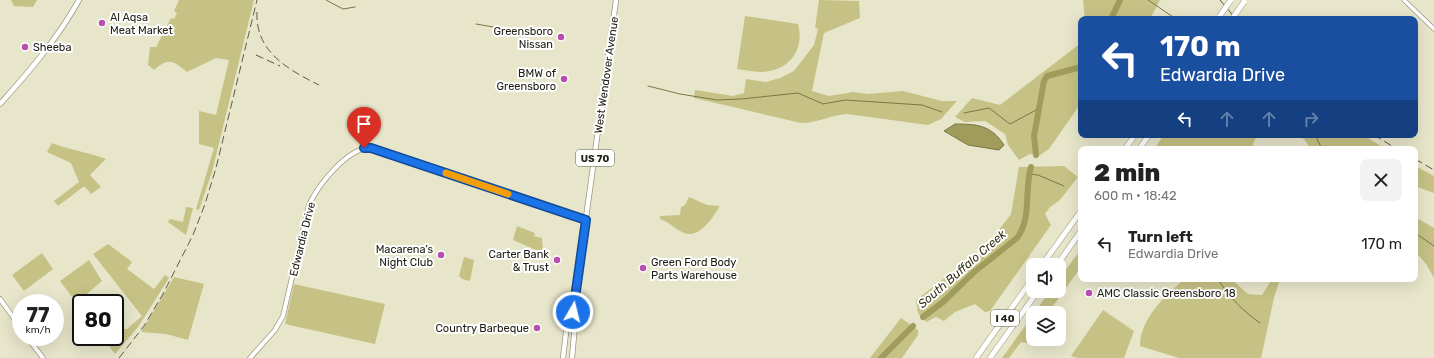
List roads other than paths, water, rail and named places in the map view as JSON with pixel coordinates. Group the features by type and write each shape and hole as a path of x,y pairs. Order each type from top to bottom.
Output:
{"highway":[{"path":"1219,16 1231,0"},
{"path":"1234,16 1245,1"},
{"path":"1047,258 1078,215"},
{"path":"1062,258 1078,235"},
{"name":"I 40","path":"976,358 1026,288"},
{"name":"I 40","path":"990,358 1033,298"}],"main road":[{"path":"0,104 43,54 67,21 79,0"},
{"name":"West Wendover Avenue","path":"564,358 567,324 572,317 616,0"},
{"name":"Edwardia Drive","path":"250,358 275,330 283,316 309,205 314,194 349,156 358,150 371,148 586,220"},
{"path":"0,299 12,316"},
{"name":"West Wendover Avenue","path":"572,317 575,324 572,358"},
{"path":"34,346 43,358"}],"street":[{"path":"1404,0 1434,29"}],"waterway":[{"path":"326,0 343,9 355,7"},
{"name":"South Buffalo Creek","path":"1112,16 1120,0"},
{"path":"1148,0 1172,16"},
{"path":"476,24 511,30"},
{"name":"South Buffalo Creek","path":"1036,155 1034,136 1044,81 1047,76 1078,68"},
{"path":"648,86 680,94 717,100 798,93 823,104 845,100 922,105 942,112"},
{"path":"964,113 989,108 1010,124 1040,108"},
{"path":"1316,138 1320,146"},
{"name":"South Buffalo Creek","path":"923,317 943,302 974,272 1017,238 1025,222 1031,167"},
{"path":"1029,174 1038,175 1064,186"},
{"path":"1418,235 1434,246"},
{"path":"1220,282 1237,303 1260,323"},
{"name":"South Buffalo Creek","path":"881,358 913,326"}],"railway":[{"path":"119,358 144,326 163,294 193,235 205,204 216,168 257,0"},
{"path":"1220,0 1233,16"},
{"path":"257,12 258,26 268,49 286,66 319,85"},
{"path":"256,55 280,66"},
{"path":"1379,138 1392,146"},
{"path":"1418,161 1434,170"}],"place":[{"name":"Al Aqsa Meat Market","path":"102,23"},
{"name":"Greensboro Nissan","path":"561,37"},
{"name":"Sheeba","path":"25,47"},
{"name":"BMW of Greensboro","path":"564,79"},
{"name":"Macarena’s Night Club","path":"441,255"},
{"name":"Carter Bank & Trust","path":"557,260"},
{"name":"Green Ford Body Parts Warehouse","path":"643,268"},
{"name":"AMC Classic Greensboro 18","path":"1089,293"},
{"name":"Country Barbeque","path":"537,328"}]}
